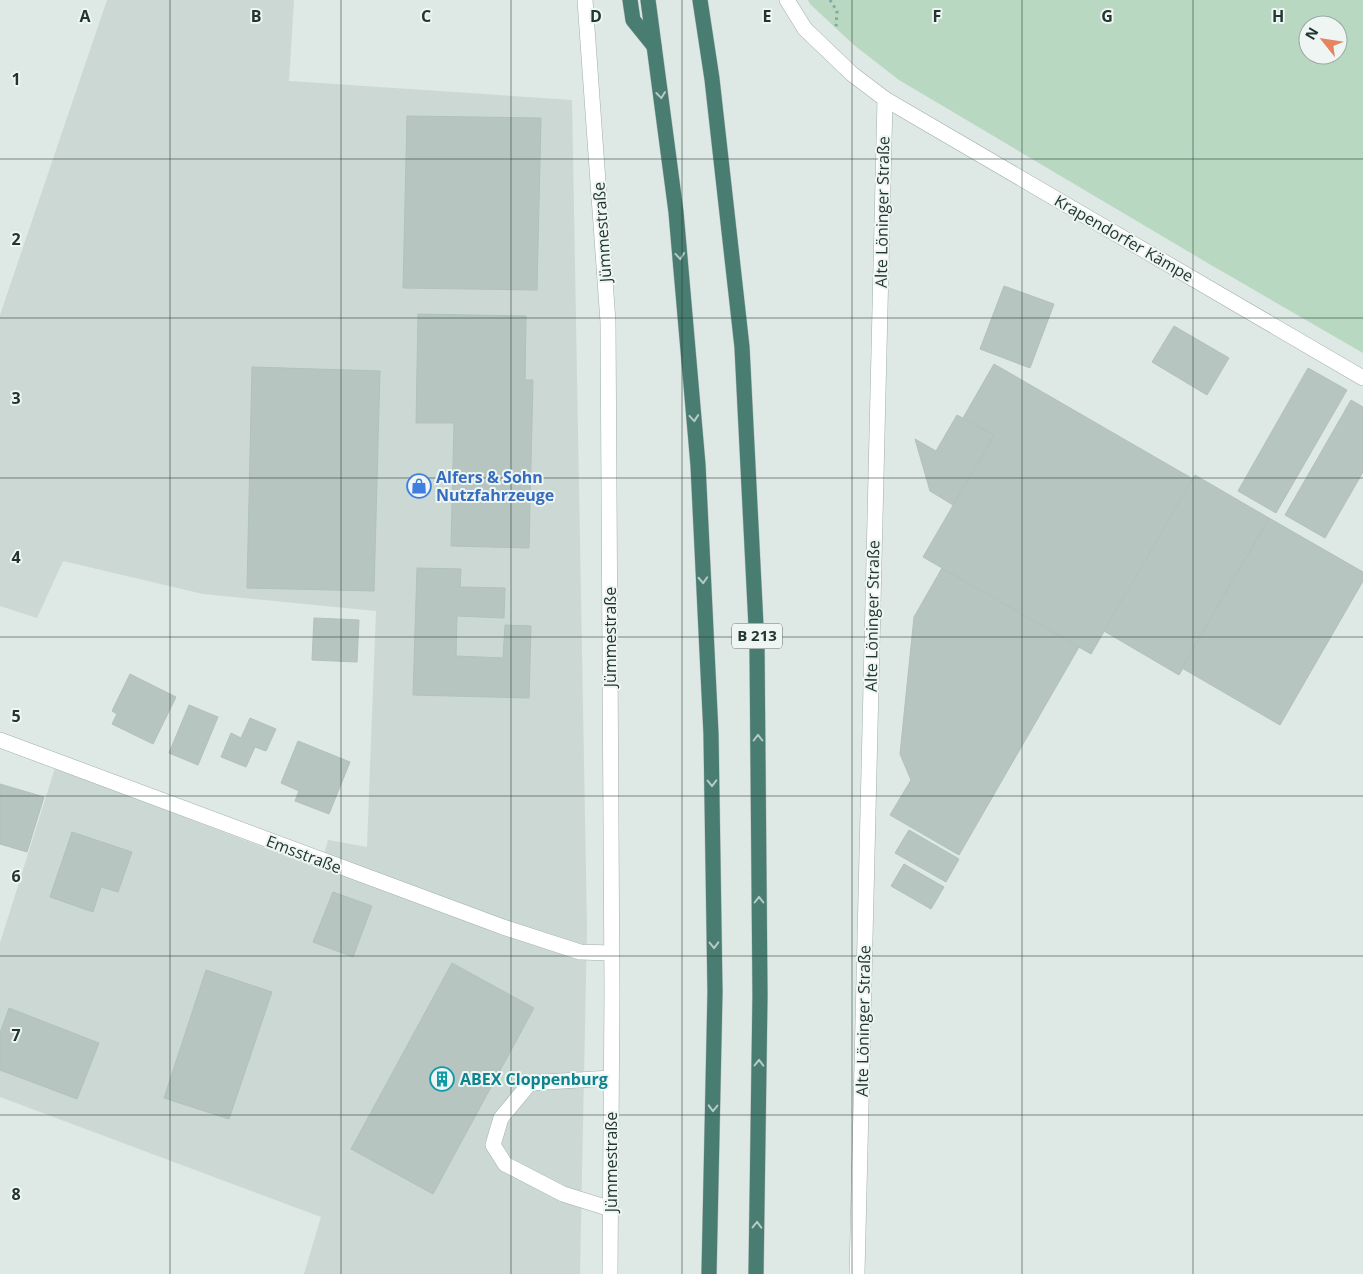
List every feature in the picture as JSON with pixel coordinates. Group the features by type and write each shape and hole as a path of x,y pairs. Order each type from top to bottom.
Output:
{"highway":[{"path":"630,0 633,20 655,46"},
{"path":"648,0 676,212 698,466 711,734 715,992 709,1274"},
{"name":"B 213","path":"700,0 712,79 742,346 758,646 760,995 756,1274"}],"street":[{"name":"Jümmestraße","path":"585,0 608,322 611,953 610,1274"},
{"path":"788,0 805,29 852,74 885,99"},
{"name":"Krapendorfer Kämpe","path":"885,99 1363,378"},
{"name":"Alte Löninger Straße","path":"857,1274 885,99"},
{"name":"Emsstraße","path":"0,740 503,927 580,952 611,953"},
{"path":"611,1078 530,1083 501,1118 493,1145 505,1164 562,1194 611,1209"}],"shaded area":[{"path":"107,0 294,0 289,81 572,100 587,928 580,1274 304,1274 321,1217 0,1097 0,943 55,768 320,869 328,840 367,847 376,611 203,594 63,561 37,618 0,606 0,315"}],"green space":[{"path":"808,0 1363,0 1363,353 899,80 854,45"}],"building":[{"path":"407,116 541,118 537,290 403,288"},
{"path":"1004,286 1054,304 1030,368 980,349"},
{"path":"418,314 526,316 525,380 533,380 529,548 451,546 454,423 416,423"},
{"path":"1174,326 1229,358 1207,395 1152,362"},
{"path":"994,364 1193,479 1091,654 923,557 994,435 963,418"},
{"path":"252,367 380,371 374,591 247,588"},
{"path":"1308,368 1347,390 1276,513 1238,491"},
{"path":"1351,400 1363,407 1363,472 1325,538 1285,515"},
{"path":"957,415 994,435 953,505 930,491 915,439 936,451"},
{"path":"1195,475 1269,518 1179,675 1104,631"},
{"path":"1269,518 1363,572 1363,581 1280,725 1182,668"},
{"path":"417,568 461,569 460,587 505,588 504,618 457,616 456,656 503,658 505,625 531,626 529,698 413,695"},
{"path":"942,568 1079,647 959,855 890,815 911,780 900,754 914,617"},
{"path":"314,618 359,620 357,662 312,660"},
{"path":"130,674 176,697 153,744 112,724 117,714 112,711"},
{"path":"189,705 218,717 198,765 169,753"},
{"path":"250,718 276,729 266,751 255,747 246,767 221,757 231,733 241,738"},
{"path":"298,741 350,762 329,814 295,801 299,791 281,783"},
{"path":"0,784 44,797 27,852 0,844"},
{"path":"909,830 959,859 946,882 895,853"},
{"path":"72,832 132,852 118,892 101,887 93,912 50,897"},
{"path":"904,864 944,887 931,909 891,886"},
{"path":"333,892 372,906 353,957 313,942"},
{"name":"ABEX Cloppenburg","path":"452,963 534,1008 433,1194 351,1149"},
{"path":"206,970 272,992 229,1119 164,1098"},
{"path":"9,1008 99,1043 77,1099 0,1070 0,1033"}],"place":[{"name":"Alfers & Sohn Nutzfahrzeuge","path":"419,486"},
{"name":"ABEX Cloppenburg","path":"442,1079"}]}
